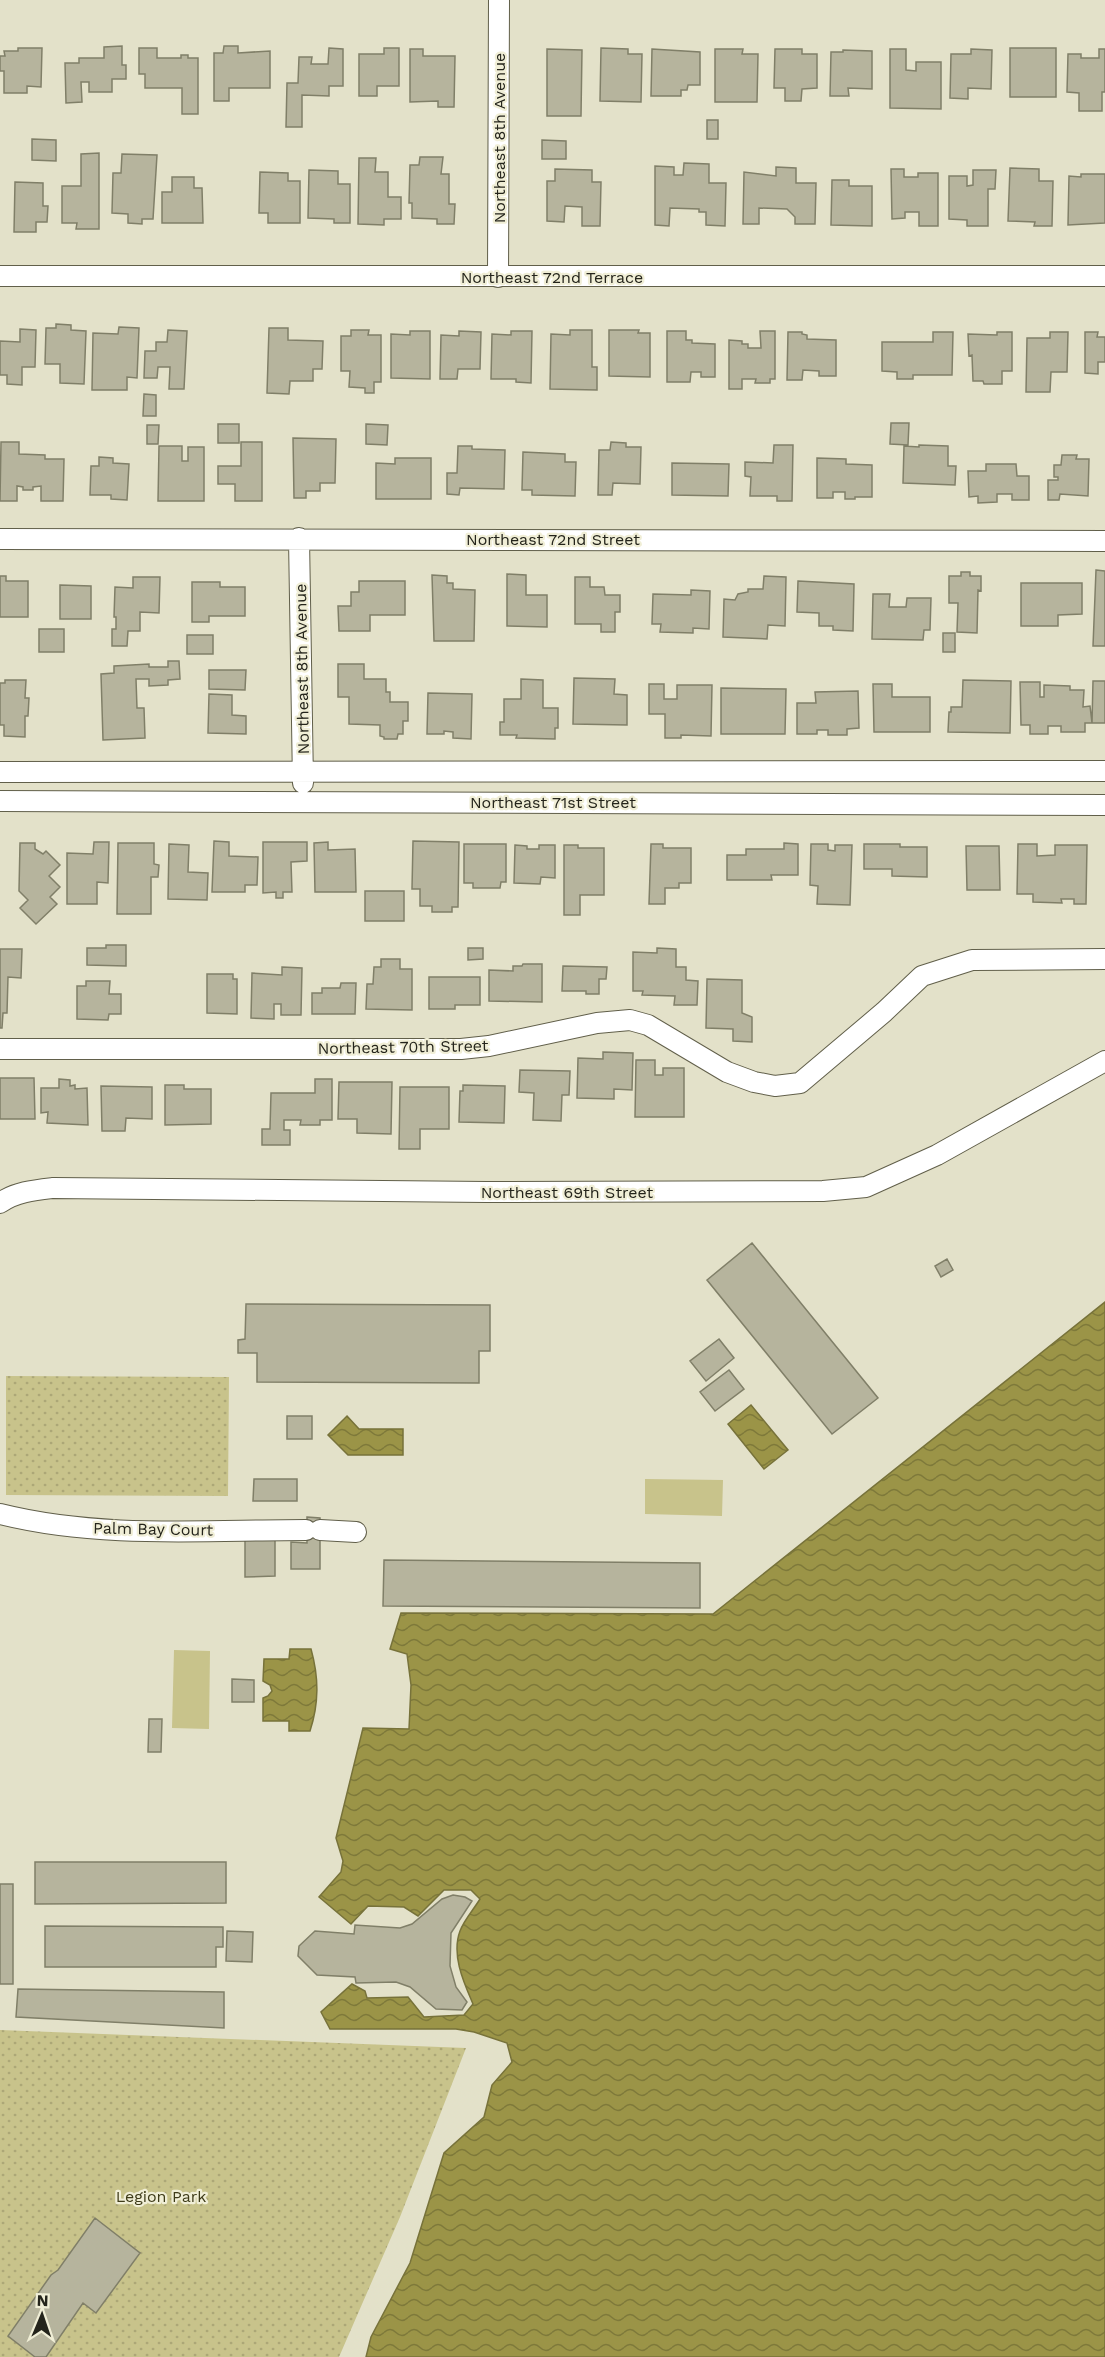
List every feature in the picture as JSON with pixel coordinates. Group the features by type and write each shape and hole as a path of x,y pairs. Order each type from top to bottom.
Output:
{"street":[{"name":"Northeast 8th Avenue","path":"498,277 499,0"},
{"name":"Northeast 72nd Terrace","path":"0,276 1105,276"},
{"name":"Northeast 8th Avenue","path":"299,538 303,801"},
{"name":"Northeast 72nd Street","path":"0,539 1105,541"},
{"name":"Northeast 71st Street","path":"0,772 1105,771"},
{"name":"Northeast 71st Street","path":"0,801 1105,805"},
{"name":"Northeast 70th Street","path":"0,1049 461,1049 489,1046 597,1023 630,1020 648,1025 727,1072 754,1082 775,1086 800,1083 884,1012 922,976 972,960 1105,959"},
{"name":"Northeast 69th Street","path":"0,1203 7,1198 30,1191 53,1188 569,1192 823,1191 866,1187 937,1155 1105,1061"},
{"name":"Palm Bay Court","path":"0,1514 40,1524 116,1531 313,1530 356,1533"}],"green space":[{"path":"6,1376 229,1377 228,1496 6,1495"},
{"path":"645,1479 723,1480 722,1516 645,1514"},
{"path":"174,1650 210,1651 209,1729 172,1728"},
{"name":"Legion Park","path":"0,2030 466,2048 400,2217 339,2357 0,2357"}],"water":[{"path":"1105,1302 1105,2357 366,2357 371,2337 410,2263 444,2153 484,2117 492,2085 512,2062 507,2043 474,2032 456,2029 330,2029 321,2012 352,1984 365,1991 367,1998 408,1997 424,2017 464,2015 473,2004 460,1969 457,1950 460,1931 480,1899 471,1890 444,1890 418,1916 404,1907 368,1906 351,1924 319,1897 341,1872 343,1861 336,1838 363,1728 409,1729 411,1685 407,1654 390,1649 401,1613 713,1614"},
{"path":"751,1405 788,1450 764,1469 728,1424"},
{"path":"347,1416 359,1429 403,1429 403,1455 348,1455 328,1435"},
{"path":"290,1649 311,1649 314,1660 317,1680 316,1700 310,1731 289,1731 289,1721 263,1721 263,1698 272,1691 270,1685 263,1681 264,1659 289,1659"}],"building":[{"path":"122,46 122,65 126,65 126,79 112,79 112,92 89,92 89,82 81,82 82,102 66,103 65,63 79,63 79,58 104,58 104,47"},
{"path":"224,46 238,46 238,53 270,51 270,88 229,88 229,101 214,101 214,53 223,53"},
{"path":"18,48 42,48 41,87 27,86 27,93 4,93 4,71 0,71 0,56 5,56 4,51 18,51"},
{"path":"139,48 157,48 157,58 181,58 181,55 188,55 188,58 198,58 198,114 182,114 182,88 145,88 145,74 139,74"},
{"path":"329,48 343,49 343,86 329,86 329,96 302,95 302,127 286,127 287,83 298,83 299,57 312,57 311,64 328,64"},
{"path":"384,48 399,48 399,86 377,86 377,96 359,96 359,54 384,54"},
{"path":"601,48 628,49 628,54 642,54 641,102 600,101"},
{"path":"1010,48 1056,48 1056,97 1010,97"},
{"path":"410,49 423,49 423,56 455,56 454,107 438,107 438,101 410,102"},
{"path":"547,49 582,50 581,116 547,116"},
{"path":"652,49 700,52 700,85 688,85 687,90 681,90 681,96 651,96"},
{"path":"715,49 743,49 742,54 758,54 757,102 715,102"},
{"path":"775,49 802,49 802,54 817,54 817,88 802,89 801,101 785,101 785,88 774,88"},
{"path":"890,49 906,49 906,70 916,71 916,62 941,62 941,109 890,108"},
{"path":"971,49 992,50 991,89 968,88 968,99 950,98 951,54 971,54"},
{"path":"1099,49 1105,49 1105,92 1102,92 1102,111 1079,111 1079,93 1067,92 1068,54 1081,54 1081,58 1099,58"},
{"path":"843,50 872,51 872,89 848,88 849,96 830,96 831,52 843,52"},
{"path":"707,120 718,120 718,139 707,139"},
{"path":"32,139 56,140 56,161 32,160"},
{"path":"542,140 566,141 566,159 542,159"},
{"path":"99,153 99,229 76,229 77,223 62,223 62,186 81,186 81,154"},
{"path":"122,154 157,155 153,219 142,219 142,224 128,223 128,214 112,213 113,173 121,173"},
{"path":"420,157 443,157 441,174 449,174 449,204 455,204 454,224 437,224 437,219 412,218 412,203 409,203 410,165 419,165"},
{"path":"359,158 376,158 375,172 388,172 388,197 401,197 401,219 384,219 384,225 358,224"},
{"path":"684,163 709,164 709,183 726,183 725,226 706,225 706,212 699,212 699,209 670,208 669,226 655,225 655,166 674,167 674,175 683,175"},
{"path":"776,167 796,168 796,183 816,183 815,224 795,224 795,217 787,209 759,208 759,224 743,224 744,172 776,176"},
{"path":"1010,168 1039,169 1039,181 1053,181 1052,226 1034,226 1035,222 1008,221"},
{"path":"555,169 592,170 592,182 601,182 600,226 582,226 582,207 565,206 564,222 547,221 547,181 555,181"},
{"path":"891,169 904,169 904,177 918,177 918,173 938,173 938,226 919,226 919,212 905,212 905,218 892,219"},
{"path":"309,170 338,171 338,184 350,184 350,223 334,223 334,219 308,218"},
{"path":"973,170 996,170 995,189 988,189 988,226 967,226 967,220 949,219 949,176 967,176 967,186 973,185"},
{"path":"260,172 288,173 288,181 300,181 300,223 268,223 268,213 259,213"},
{"path":"1081,174 1105,174 1105,223 1068,225 1069,176 1081,177"},
{"path":"172,177 194,177 194,188 202,188 203,223 162,223 162,192 172,192"},
{"path":"832,180 849,180 849,186 872,186 872,226 831,225"},
{"path":"15,182 43,183 43,206 48,206 47,222 36,222 36,232 14,232"},
{"path":"56,324 71,325 71,330 86,331 84,384 60,383 60,364 45,364 46,328 56,328"},
{"path":"119,327 139,328 137,378 127,377 127,390 92,390 93,333 118,334"},
{"path":"269,328 288,328 288,340 323,341 322,369 313,369 313,381 290,381 289,394 267,393"},
{"path":"20,329 36,330 35,367 22,367 22,385 7,384 7,375 0,375 0,341 20,342"},
{"path":"168,330 187,331 184,389 169,389 170,367 158,367 157,378 144,378 145,351 156,351 156,342 167,342"},
{"path":"351,330 369,330 368,335 381,335 381,382 374,382 374,393 365,393 365,388 349,387 350,371 341,371 341,336 351,336"},
{"path":"570,330 592,330 592,367 597,367 597,390 550,389 551,334 570,335"},
{"path":"609,330 639,330 638,333 650,333 650,377 609,376"},
{"path":"410,331 430,331 430,379 391,378 391,334 410,335"},
{"path":"459,331 481,332 480,369 458,369 457,379 440,379 441,335 459,336"},
{"path":"511,331 532,331 531,383 516,382 516,379 491,379 492,334 511,335"},
{"path":"667,331 686,331 686,340 692,340 692,343 715,344 715,377 701,377 701,372 691,372 690,382 667,382"},
{"path":"760,331 775,331 775,379 770,379 770,383 755,383 756,379 742,379 742,389 729,389 729,340 742,341 742,344 748,344 748,348 761,348"},
{"path":"788,332 802,332 807,335 807,339 836,340 836,376 819,376 819,371 803,370 802,380 787,380"},
{"path":"933,332 953,332 952,375 913,375 913,379 897,379 897,372 882,371 882,342 933,342"},
{"path":"997,332 1012,332 1012,371 1002,371 1002,384 984,384 983,381 973,381 968,334 997,335"},
{"path":"1050,332 1068,332 1067,372 1051,372 1050,392 1026,392 1027,338 1050,338"},
{"path":"1085,332 1098,332 1097,337 1105,337 1105,362 1098,362 1098,374 1085,373"},
{"path":"144,394 156,395 156,416 143,416"},
{"path":"891,423 909,423 908,445 890,444"},
{"path":"218,424 239,424 239,443 218,443"},
{"path":"366,424 388,425 387,445 366,444"},
{"path":"147,425 159,425 158,444 147,444"},
{"path":"293,438 336,439 335,483 320,483 320,491 306,491 306,498 294,498"},
{"path":"1,442 19,442 19,454 45,455 45,459 64,459 63,501 41,501 41,486 33,487 33,490 23,490 23,487 17,486 17,501 0,501"},
{"path":"241,442 262,442 262,501 235,501 235,484 218,484 218,466 241,466"},
{"path":"611,442 626,443 626,447 641,447 640,484 613,483 612,495 598,495 599,450 610,450"},
{"path":"774,445 793,445 792,501 777,501 777,496 750,496 751,477 745,476 745,462 773,463"},
{"path":"919,445 948,446 948,466 956,466 955,485 903,483 904,446 919,447"},
{"path":"159,446 182,446 182,461 188,461 188,447 204,447 204,501 158,501"},
{"path":"458,446 472,446 472,449 505,450 504,489 460,488 459,495 447,494 447,473 457,473"},
{"path":"523,452 565,454 565,462 576,462 575,496 532,495 532,490 522,490"},
{"path":"1062,455 1077,455 1076,459 1089,459 1088,496 1060,494 1059,500 1048,500 1048,480 1058,480 1058,477 1054,477 1054,465 1061,465"},
{"path":"99,457 113,458 113,463 129,464 127,500 111,499 111,495 90,495 91,466 99,466"},
{"path":"395,458 431,458 431,499 376,499 376,463 395,464"},
{"path":"817,458 846,459 846,464 872,465 872,497 845,499 845,492 833,492 833,498 817,498"},
{"path":"672,463 729,464 728,496 672,495"},
{"path":"986,464 1016,464 1017,476 1029,476 1029,500 1012,500 1012,494 997,494 997,502 978,503 978,496 969,497 968,471 986,471"},
{"path":"1096,570 1105,571 1105,646 1093,646"},
{"path":"961,572 970,572 970,576 981,576 981,591 978,590 977,633 957,632 958,603 949,603 949,576 961,576"},
{"path":"507,574 526,575 526,595 547,595 547,627 507,626"},
{"path":"432,575 447,576 447,583 453,583 453,589 475,590 474,641 434,641"},
{"path":"0,576 6,576 6,581 28,581 28,617 0,617"},
{"path":"764,576 786,577 785,626 768,625 767,639 723,637 724,599 735,600 738,594 748,592 748,589 763,589"},
{"path":"133,577 160,577 159,613 140,612 140,631 128,631 127,646 112,646 112,629 116,629 115,587 133,588"},
{"path":"575,577 590,577 590,587 604,587 605,595 620,595 620,612 615,612 615,632 601,632 601,624 575,624"},
{"path":"359,581 405,581 405,615 370,615 370,631 339,631 338,606 351,606 351,592 359,592"},
{"path":"798,581 854,584 853,631 833,630 833,626 819,626 819,613 797,612"},
{"path":"192,582 220,582 220,587 245,587 245,616 209,616 209,622 192,622"},
{"path":"1021,583 1082,583 1082,614 1058,615 1058,626 1021,626"},
{"path":"60,585 91,586 91,619 60,619"},
{"path":"691,590 710,591 709,629 693,628 693,633 660,632 661,624 652,624 653,594 691,595"},
{"path":"873,594 890,594 889,607 906,607 907,598 931,598 930,630 924,630 923,640 872,639"},
{"path":"39,629 64,629 64,652 39,652"},
{"path":"943,633 955,633 955,652 943,652"},
{"path":"187,635 213,635 213,654 187,654"},
{"path":"168,661 179,661 180,679 168,680 168,685 149,686 149,679 136,679 137,708 144,708 145,738 103,740 101,674 114,673 114,666 149,664 149,667 168,667"},
{"path":"338,664 364,664 364,679 386,679 386,692 390,692 390,702 408,702 408,721 403,721 403,734 398,734 397,739 384,739 380,736 380,725 349,724 349,697 338,697"},
{"path":"209,670 246,670 245,690 209,689"},
{"path":"574,678 615,679 614,694 627,695 627,725 573,724"},
{"path":"521,679 543,680 543,708 558,708 558,728 555,728 555,739 516,738 517,735 500,735 500,722 504,722 504,699 521,699"},
{"path":"5,680 26,680 25,698 29,698 28,716 25,716 25,737 4,736 4,725 0,725 0,683 5,683"},
{"path":"963,680 1011,681 1010,733 948,732 951,707 962,707"},
{"path":"1093,681 1105,681 1105,723 1092,723"},
{"path":"1020,682 1040,682 1040,697 1044,697 1044,685 1070,686 1070,690 1084,690 1083,707 1090,706 1092,723 1085,723 1085,732 1061,732 1061,726 1048,726 1048,734 1030,734 1030,725 1021,725"},
{"path":"649,684 664,684 664,699 677,699 677,685 712,685 711,736 681,735 681,738 665,738 665,714 649,714"},
{"path":"873,684 892,684 892,697 930,697 930,732 874,732"},
{"path":"721,688 786,689 785,734 721,734"},
{"path":"858,691 859,728 847,729 847,735 828,735 828,730 817,730 817,734 797,734 797,703 816,703 815,692"},
{"path":"428,693 472,694 471,739 453,738 453,732 427,734"},
{"path":"209,694 232,695 232,715 246,716 246,734 208,733"},
{"path":"214,841 229,842 229,856 258,857 257,885 245,885 245,892 212,892"},
{"path":"413,841 459,842 458,907 452,907 452,912 432,912 432,906 420,906 420,889 412,889"},
{"path":"94,842 109,842 108,883 97,882 97,904 67,904 67,853 93,854"},
{"path":"263,842 307,842 307,861 291,862 292,892 283,892 283,898 276,898 276,892 263,893"},
{"path":"328,842 328,850 355,849 356,892 315,892 314,843"},
{"path":"20,843 35,843 35,849 43,854 46,851 60,865 49,876 60,887 50,897 57,904 36,924 20,908 28,900 19,891"},
{"path":"118,843 154,843 154,864 159,865 158,877 151,877 151,914 117,914"},
{"path":"784,843 798,844 798,875 771,875 772,880 727,880 727,855 746,855 746,849 784,849"},
{"path":"169,844 189,845 188,872 208,873 207,900 168,899"},
{"path":"464,844 506,844 506,882 501,882 500,888 473,888 473,883 464,883"},
{"path":"651,844 663,844 663,848 691,848 691,883 679,883 679,888 665,888 665,904 649,904"},
{"path":"811,844 828,844 828,850 835,851 835,845 852,845 850,905 817,904 818,886 810,885"},
{"path":"864,844 927,847 927,877 892,876 892,869 864,869"},
{"path":"1018,844 1037,844 1037,856 1055,855 1055,845 1087,845 1086,904 1074,904 1074,899 1061,899 1062,903 1033,902 1033,894 1017,894"},
{"path":"515,845 527,846 527,849 539,849 539,845 555,845 555,878 541,877 540,884 514,883"},
{"path":"564,845 578,845 578,848 604,848 604,895 580,895 580,915 564,915"},
{"path":"966,846 999,846 1000,890 967,890"},
{"path":"365,891 404,891 404,921 365,921"},
{"path":"106,945 126,945 126,966 87,965 87,948 106,948"},
{"path":"468,948 483,948 483,959 468,960"},
{"path":"657,948 676,949 676,967 686,967 686,980 698,981 697,1005 674,1005 675,996 642,995 643,991 633,991 633,952 657,953"},
{"path":"0,949 22,949 21,978 8,977 7,1013 3,1013 2,1028 0,1028"},
{"path":"381,959 400,959 400,969 412,969 412,1010 366,1009 367,984 373,984 374,967 381,967"},
{"path":"542,964 542,1002 489,1001 489,970 513,971 513,966"},
{"path":"563,966 607,967 606,979 599,979 599,994 586,994 586,991 562,991"},
{"path":"282,967 302,968 301,1015 281,1015 281,1004 274,1004 274,1019 251,1018 252,973 282,975"},
{"path":"207,974 233,974 233,979 237,979 237,1014 207,1013"},
{"path":"429,977 480,977 480,1005 455,1005 455,1009 429,1009"},
{"path":"707,979 742,980 742,1013 752,1017 752,1042 733,1041 733,1029 706,1028"},
{"path":"86,981 110,981 109,994 121,994 121,1014 109,1014 108,1020 77,1019 77,986 86,986"},
{"path":"341,983 356,983 355,1014 312,1014 312,993 322,993 322,988 340,988"},
{"path":"603,1052 633,1053 632,1090 614,1089 614,1099 577,1098 578,1058 603,1059"},
{"path":"636,1060 655,1060 655,1075 663,1075 663,1068 684,1068 684,1117 635,1117"},
{"path":"520,1070 570,1071 569,1095 562,1095 561,1121 533,1120 534,1093 519,1092"},
{"path":"0,1078 34,1078 35,1119 0,1119"},
{"path":"59,1079 70,1080 70,1086 75,1085 75,1089 87,1088 88,1125 47,1123 48,1112 41,1113 41,1088 59,1088"},
{"path":"315,1079 332,1079 332,1120 320,1120 320,1125 300,1125 301,1120 284,1120 284,1130 290,1130 290,1145 262,1145 262,1129 270,1129 271,1093 315,1093"},
{"path":"339,1082 392,1082 391,1134 357,1133 357,1119 338,1119"},
{"path":"165,1085 184,1085 184,1089 211,1089 211,1124 165,1125"},
{"path":"463,1085 505,1086 504,1123 459,1122 460,1091 463,1091"},
{"path":"101,1086 152,1087 152,1119 126,1118 125,1131 102,1131"},
{"path":"400,1087 449,1087 449,1129 420,1129 420,1149 399,1149"},
{"path":"752,1243 878,1398 832,1434 707,1280"},
{"path":"947,1259 953,1270 941,1277 935,1266"},
{"path":"246,1304 490,1305 490,1351 479,1351 479,1383 257,1382 257,1353 238,1353 238,1340 245,1339"},
{"path":"719,1339 734,1358 706,1381 690,1361"},
{"path":"729,1370 744,1389 715,1411 700,1392"},
{"path":"287,1416 312,1416 312,1439 287,1439"},
{"path":"254,1479 297,1479 297,1501 253,1501"},
{"path":"307,1517 320,1518 320,1569 291,1569 291,1542 307,1543"},
{"path":"245,1534 275,1534 275,1576 245,1577"},
{"path":"384,1560 700,1563 700,1608 383,1606"},
{"path":"232,1679 254,1680 254,1702 232,1702"},
{"path":"149,1719 162,1719 161,1752 148,1752"},
{"path":"35,1862 226,1862 226,1903 35,1904"},
{"path":"0,1884 13,1884 13,1984 0,1984"},
{"path":"453,1895 472,1901 451,1933 450,1966 456,1987 467,2002 462,2010 436,2009 410,1987 396,1982 356,1983 355,1977 317,1975 298,1956 299,1946 315,1931 354,1934 355,1925 400,1928 412,1924 442,1899"},
{"path":"45,1926 223,1927 223,1947 216,1947 216,1967 45,1967"},
{"path":"227,1931 253,1932 252,1962 226,1961"},
{"path":"18,1989 224,1992 224,2028 16,2017"},
{"path":"95,2218 140,2253 96,2313 83,2303 46,2357 35,2357 8,2336"}]}
